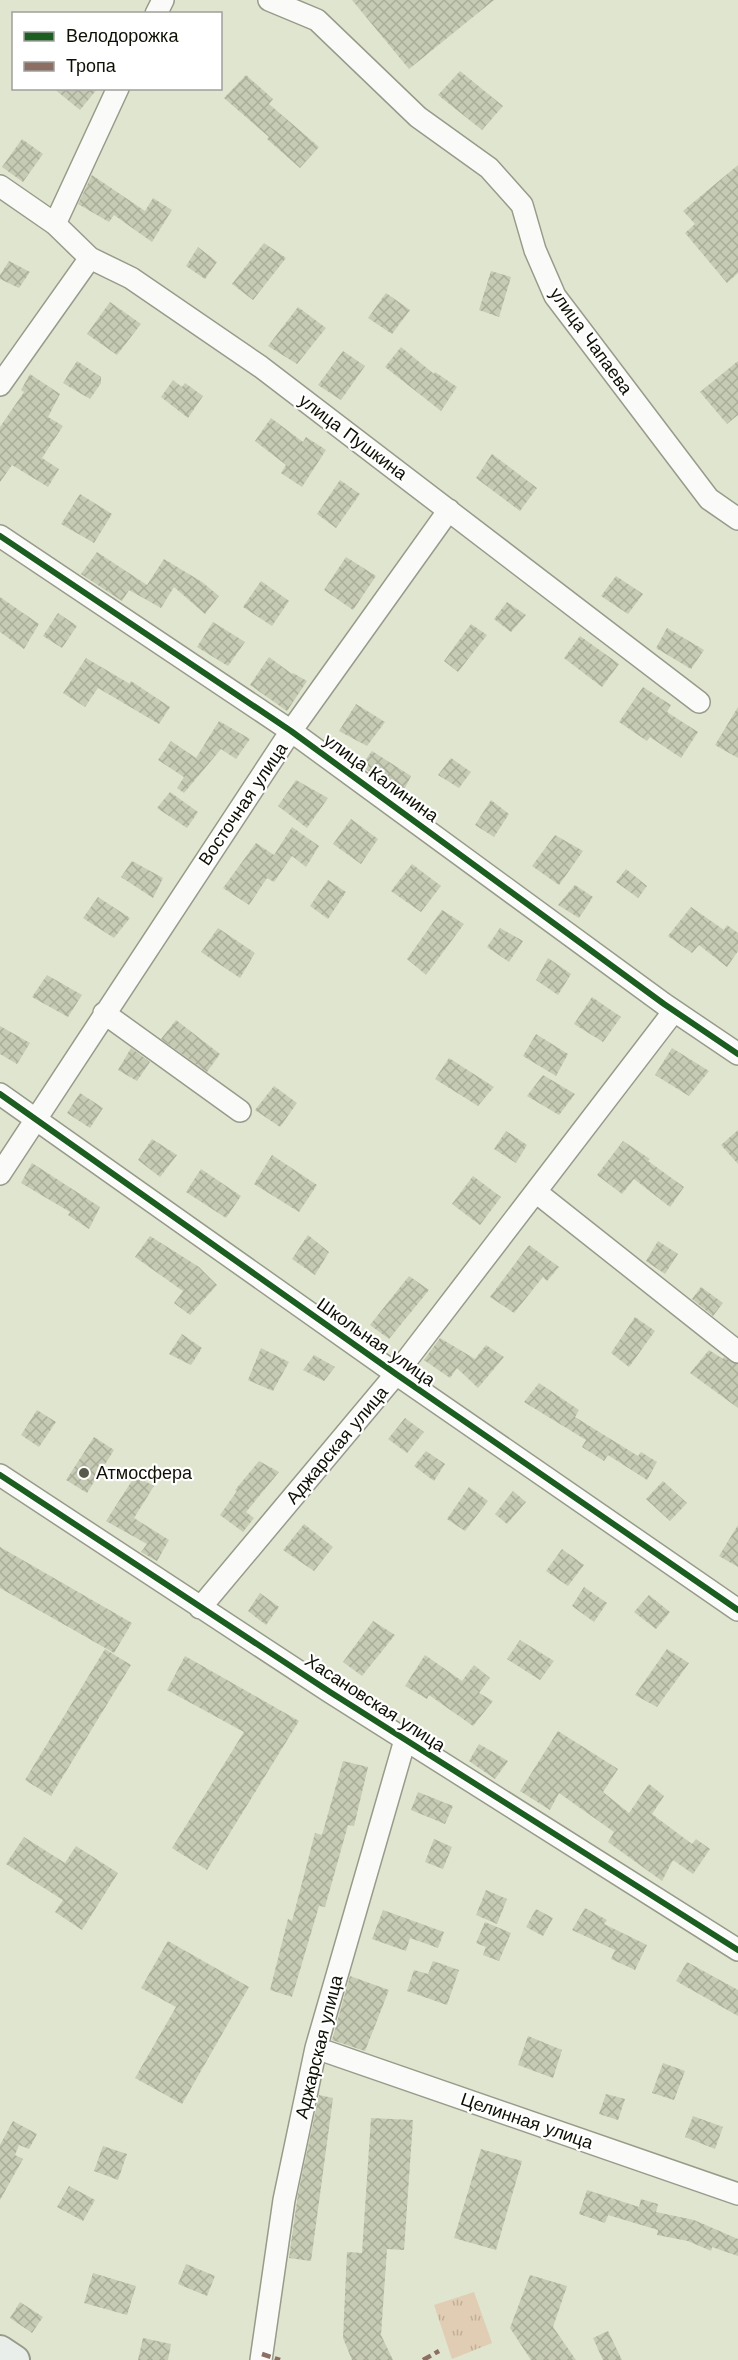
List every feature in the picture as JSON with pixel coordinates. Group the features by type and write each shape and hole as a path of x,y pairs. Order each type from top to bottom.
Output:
{"main road":[{"path":"0,2350 15,2360"}],"street":[{"name":"улица Чапаева","path":"269,0 317,20 418,117 489,168 522,205 535,250 555,296 709,499 738,519"},
{"path":"55,224 117,90"},
{"name":"улица Пушкина","path":"0,186 55,224 90,258 131,278 261,367 699,702"},
{"path":"0,385 90,258"},
{"name":"Восточная улица","path":"0,1174 291,731 449,510"},
{"name":"улица Калинина","path":"0,536 291,731 674,1011 738,1054"},
{"name":"Аджарская улица","path":"200,1608 396,1374 674,1011"},
{"path":"104,1013 240,1111"},
{"name":"Школьная улица","path":"0,1094 396,1374 738,1610"},
{"path":"536,1192 738,1352"},
{"name":"Хасановская улица","path":"0,1474 200,1608 738,1950"},
{"name":"Аджарская улица","path":"261,2360 285,2200 316,2048 405,1740"},
{"name":"Целинная улица","path":"316,2048 738,2194"}],"green space":[{"path":"474,2292 492,2343 452,2359 434,2305"}],"building":[{"path":"352,0 494,0 409,69"},
{"path":"460,71 503,106 482,130 438,95"},
{"path":"246,75 273,99 269,104 319,147 300,168 267,139 269,137 224,98"},
{"path":"55,90 96,90 80,110"},
{"path":"22,139 43,154 23,182 2,167"},
{"path":"738,165 738,273 727,283 685,233 695,224 683,211"},
{"path":"92,175 145,211 153,198 172,210 152,242 114,215 109,222 78,204"},
{"path":"264,243 286,258 253,300 232,284"},
{"path":"198,247 217,262 205,279 186,266"},
{"path":"9,261 30,272 19,288 0,279"},
{"path":"491,271 511,277 499,317 479,310"},
{"path":"386,293 410,310 392,334 368,318"},
{"path":"110,302 141,324 117,355 87,334"},
{"path":"298,307 326,328 297,364 268,346"},
{"path":"401,347 434,374 435,372 457,387 441,411 385,367"},
{"path":"343,351 365,366 341,400 318,385"},
{"path":"77,361 101,377 101,383 90,399 63,383"},
{"path":"738,361 738,415 727,424 700,392"},
{"path":"30,374 60,394 48,417 63,426 42,458 59,469 48,487 12,465 0,482 0,427 24,392 21,390"},
{"path":"173,380 182,387 185,383 203,396 188,418 161,397"},
{"path":"271,418 303,442 306,437 326,450 302,487 281,473 286,465 255,441"},
{"path":"492,454 537,488 520,511 476,478"},
{"path":"340,480 360,494 336,528 317,514"},
{"path":"80,494 112,514 94,543 61,524"},
{"path":"97,552 147,585 164,559 202,582 219,596 205,614 174,587 161,608 129,590 122,601 81,574"},
{"path":"346,557 376,576 353,610 324,590"},
{"path":"616,576 643,594 628,614 601,596"},
{"path":"261,581 289,601 272,626 243,607"},
{"path":"0,597 39,624 24,649 0,632"},
{"path":"507,602 526,615 511,632 494,619"},
{"path":"58,613 77,626 62,648 43,636"},
{"path":"213,622 245,642 228,666 197,647"},
{"path":"471,624 487,635 458,672 444,661"},
{"path":"667,628 704,650 691,669 656,648"},
{"path":"580,636 619,664 602,687 564,658"},
{"path":"269,657 292,674 307,681 287,711 250,685"},
{"path":"86,658 130,684 131,681 170,707 159,724 98,688 85,707 63,693"},
{"path":"643,687 671,705 667,712 698,732 681,758 650,737 647,741 619,722"},
{"path":"356,704 385,722 367,746 339,731"},
{"path":"738,707 738,758 715,745"},
{"path":"219,721 250,739 236,759 221,749 184,793 177,788 184,777 158,760 171,741 196,758"},
{"path":"372,751 411,776 402,794 361,766"},
{"path":"451,758 471,772 459,788 438,775"},
{"path":"296,780 328,798 307,828 278,806"},
{"path":"170,792 198,812 187,828 157,808"},
{"path":"491,800 509,814 494,837 475,825"},
{"path":"351,819 378,839 361,864 333,844"},
{"path":"292,827 319,846 306,867 292,856 274,882 267,878 249,905 223,888 256,843 274,855"},
{"path":"555,835 583,851 559,885 532,866"},
{"path":"132,861 163,878 153,898 121,877"},
{"path":"412,864 441,886 421,912 391,891"},
{"path":"626,869 647,886 638,898 616,882"},
{"path":"328,880 346,892 328,919 310,906"},
{"path":"575,885 593,897 579,918 558,905"},
{"path":"98,897 130,918 114,938 83,918"},
{"path":"691,907 724,930 727,925 738,933 738,951 727,967 699,945 692,953 668,936"},
{"path":"442,910 464,924 426,975 407,959"},
{"path":"218,928 255,953 240,978 201,952"},
{"path":"500,928 523,941 509,962 487,947"},
{"path":"548,958 571,974 558,995 536,980"},
{"path":"47,975 82,995 68,1017 32,997"},
{"path":"592,997 621,1017 603,1042 574,1024"},
{"path":"176,1020 220,1054 207,1072 161,1039"},
{"path":"0,1026 30,1043 17,1064 0,1054"},
{"path":"536,1034 568,1054 556,1076 523,1056"},
{"path":"131,1048 150,1062 137,1081 118,1070"},
{"path":"672,1048 709,1071 689,1096 655,1075"},
{"path":"449,1058 494,1087 478,1106 435,1079"},
{"path":"543,1075 575,1094 559,1115 527,1096"},
{"path":"274,1086 297,1103 280,1127 255,1110"},
{"path":"80,1093 103,1108 90,1128 67,1113"},
{"path":"738,1130 738,1164 721,1145"},
{"path":"506,1131 527,1145 516,1163 494,1149"},
{"path":"152,1139 177,1155 160,1177 138,1160"},
{"path":"623,1141 650,1159 648,1161 684,1187 670,1207 634,1179 622,1194 597,1175"},
{"path":"272,1155 317,1185 299,1212 254,1184"},
{"path":"32,1163 100,1207 89,1229 68,1215 70,1212 21,1183"},
{"path":"201,1169 241,1196 226,1218 186,1192"},
{"path":"473,1176 501,1197 480,1225 452,1204"},
{"path":"308,1235 329,1252 315,1275 292,1259"},
{"path":"150,1236 199,1267 217,1285 190,1315 174,1303 183,1291 135,1257"},
{"path":"658,1241 678,1254 665,1274 646,1261"},
{"path":"529,1245 559,1267 547,1281 543,1277 514,1313 490,1297"},
{"path":"409,1276 429,1290 389,1339 370,1325"},
{"path":"701,1287 723,1303 713,1316 692,1299"},
{"path":"635,1317 655,1331 629,1367 611,1353"},
{"path":"182,1334 202,1348 191,1365 169,1354"},
{"path":"440,1338 475,1359 486,1345 504,1357 478,1388 457,1368 450,1378 424,1360"},
{"path":"261,1348 289,1362 273,1391 248,1380"},
{"path":"709,1350 723,1359 724,1357 738,1364 738,1408 690,1373"},
{"path":"314,1355 335,1367 324,1381 303,1370"},
{"path":"539,1383 579,1410 575,1417 638,1456 641,1452 657,1462 647,1480 608,1455 604,1461 582,1447 586,1440 524,1402"},
{"path":"37,1410 56,1422 39,1447 21,1435"},
{"path":"405,1418 424,1432 407,1453 388,1439"},
{"path":"94,1437 114,1450 87,1493 66,1480"},
{"path":"426,1451 445,1464 434,1481 414,1466"},
{"path":"259,1461 279,1472 246,1512 254,1518 243,1532 220,1515 237,1491 235,1490"},
{"path":"135,1476 154,1486 134,1518 169,1540 157,1561 141,1552 147,1544 106,1521"},
{"path":"663,1481 687,1503 670,1521 646,1499"},
{"path":"469,1487 488,1501 465,1531 447,1519"},
{"path":"513,1491 526,1502 507,1524 495,1514"},
{"path":"304,1524 333,1547 314,1571 283,1550"},
{"path":"738,1525 738,1567 719,1556"},
{"path":"0,1547 132,1623 114,1653 0,1588"},
{"path":"562,1549 584,1565 568,1586 546,1571"},
{"path":"584,1587 607,1603 594,1622 572,1606"},
{"path":"260,1593 279,1607 266,1625 248,1611"},
{"path":"649,1595 670,1612 656,1629 634,1612"},
{"path":"373,1621 395,1635 362,1676 343,1662"},
{"path":"520,1640 554,1661 540,1680 507,1659"},
{"path":"105,1649 131,1665 51,1796 25,1780"},
{"path":"667,1649 689,1663 657,1707 635,1695"},
{"path":"425,1655 462,1681 474,1665 490,1678 479,1693 493,1701 473,1726 429,1695 427,1699 405,1686"},
{"path":"185,1656 299,1721 207,1870 172,1848 244,1732 167,1690"},
{"path":"558,1731 618,1769 603,1792 629,1813 649,1784 664,1796 652,1814 692,1844 696,1839 710,1849 693,1874 673,1860 662,1881 608,1842 614,1832 559,1793 550,1810 520,1791"},
{"path":"479,1744 508,1761 495,1779 469,1761"},
{"path":"343,1761 368,1767 354,1826 348,1825 325,1907 319,1906 292,1997 270,1990 288,1919 292,1921 315,1833 322,1835"},
{"path":"418,1792 453,1806 445,1824 411,1810"},
{"path":"24,1837 65,1863 76,1846 118,1873 82,1930 55,1912 63,1900 6,1864"},
{"path":"434,1839 452,1847 443,1869 425,1862"},
{"path":"486,1890 507,1899 497,1924 476,1915"},
{"path":"585,1908 607,1920 604,1924 647,1945 635,1970 611,1959 615,1950 572,1930"},
{"path":"536,1909 553,1918 543,1936 526,1927"},
{"path":"383,1910 444,1932 438,1948 410,1938 406,1951 372,1939"},
{"path":"485,1922 511,1933 499,1961 483,1955 486,1947 476,1943"},
{"path":"168,1941 249,1987 182,2104 135,2078 176,2007 141,1988"},
{"path":"433,1961 459,1970 447,2005 407,1991 414,1970 428,1974"},
{"path":"687,1962 738,1990 738,2016 676,1981"},
{"path":"350,1976 389,1990 365,2051 332,2040"},
{"path":"528,2036 562,2050 553,2078 518,2065"},
{"path":"663,2063 685,2071 674,2100 652,2093"},
{"path":"606,2094 625,2099 618,2120 599,2114"},
{"path":"319,2095 333,2098 311,2261 289,2258 298,2194"},
{"path":"693,2116 723,2127 715,2149 685,2137"},
{"path":"371,2118 413,2120 404,2250 387,2249 381,2335 393,2360 352,2360 343,2338 347,2252 362,2253"},
{"path":"13,2121 37,2134 29,2149 19,2145 15,2155 23,2159 0,2200 0,2145"},
{"path":"103,2146 127,2154 118,2180 94,2171"},
{"path":"481,2149 522,2161 496,2250 454,2238"},
{"path":"69,2186 95,2200 83,2221 57,2207"},
{"path":"587,2190 639,2207 641,2199 658,2204 656,2212 694,2220 738,2239 738,2256 712,2247 711,2251 688,2241 657,2235 658,2230 608,2215 605,2223 579,2214"},
{"path":"186,2264 215,2276 207,2296 178,2284"},
{"path":"93,2273 136,2286 127,2315 84,2303"},
{"path":"530,2275 567,2286 553,2327 576,2360 531,2360 510,2328"},
{"path":"20,2302 43,2317 32,2333 10,2318"},
{"path":"608,2331 622,2360 603,2360 593,2338"},
{"path":"143,2338 171,2344 168,2360 138,2360"}],"marked path":[{"path":"423,2360 439,2351"},
{"path":"262,2354 280,2360"}],"cycle path":[{"path":"0,536 291,731 664,1004 738,1054"},
{"path":"0,1094 396,1374 738,1610"},
{"path":"0,1475 330,1692 738,1950"}],"place":[{"name":"Атмосфера","path":"84,1473"}]}
